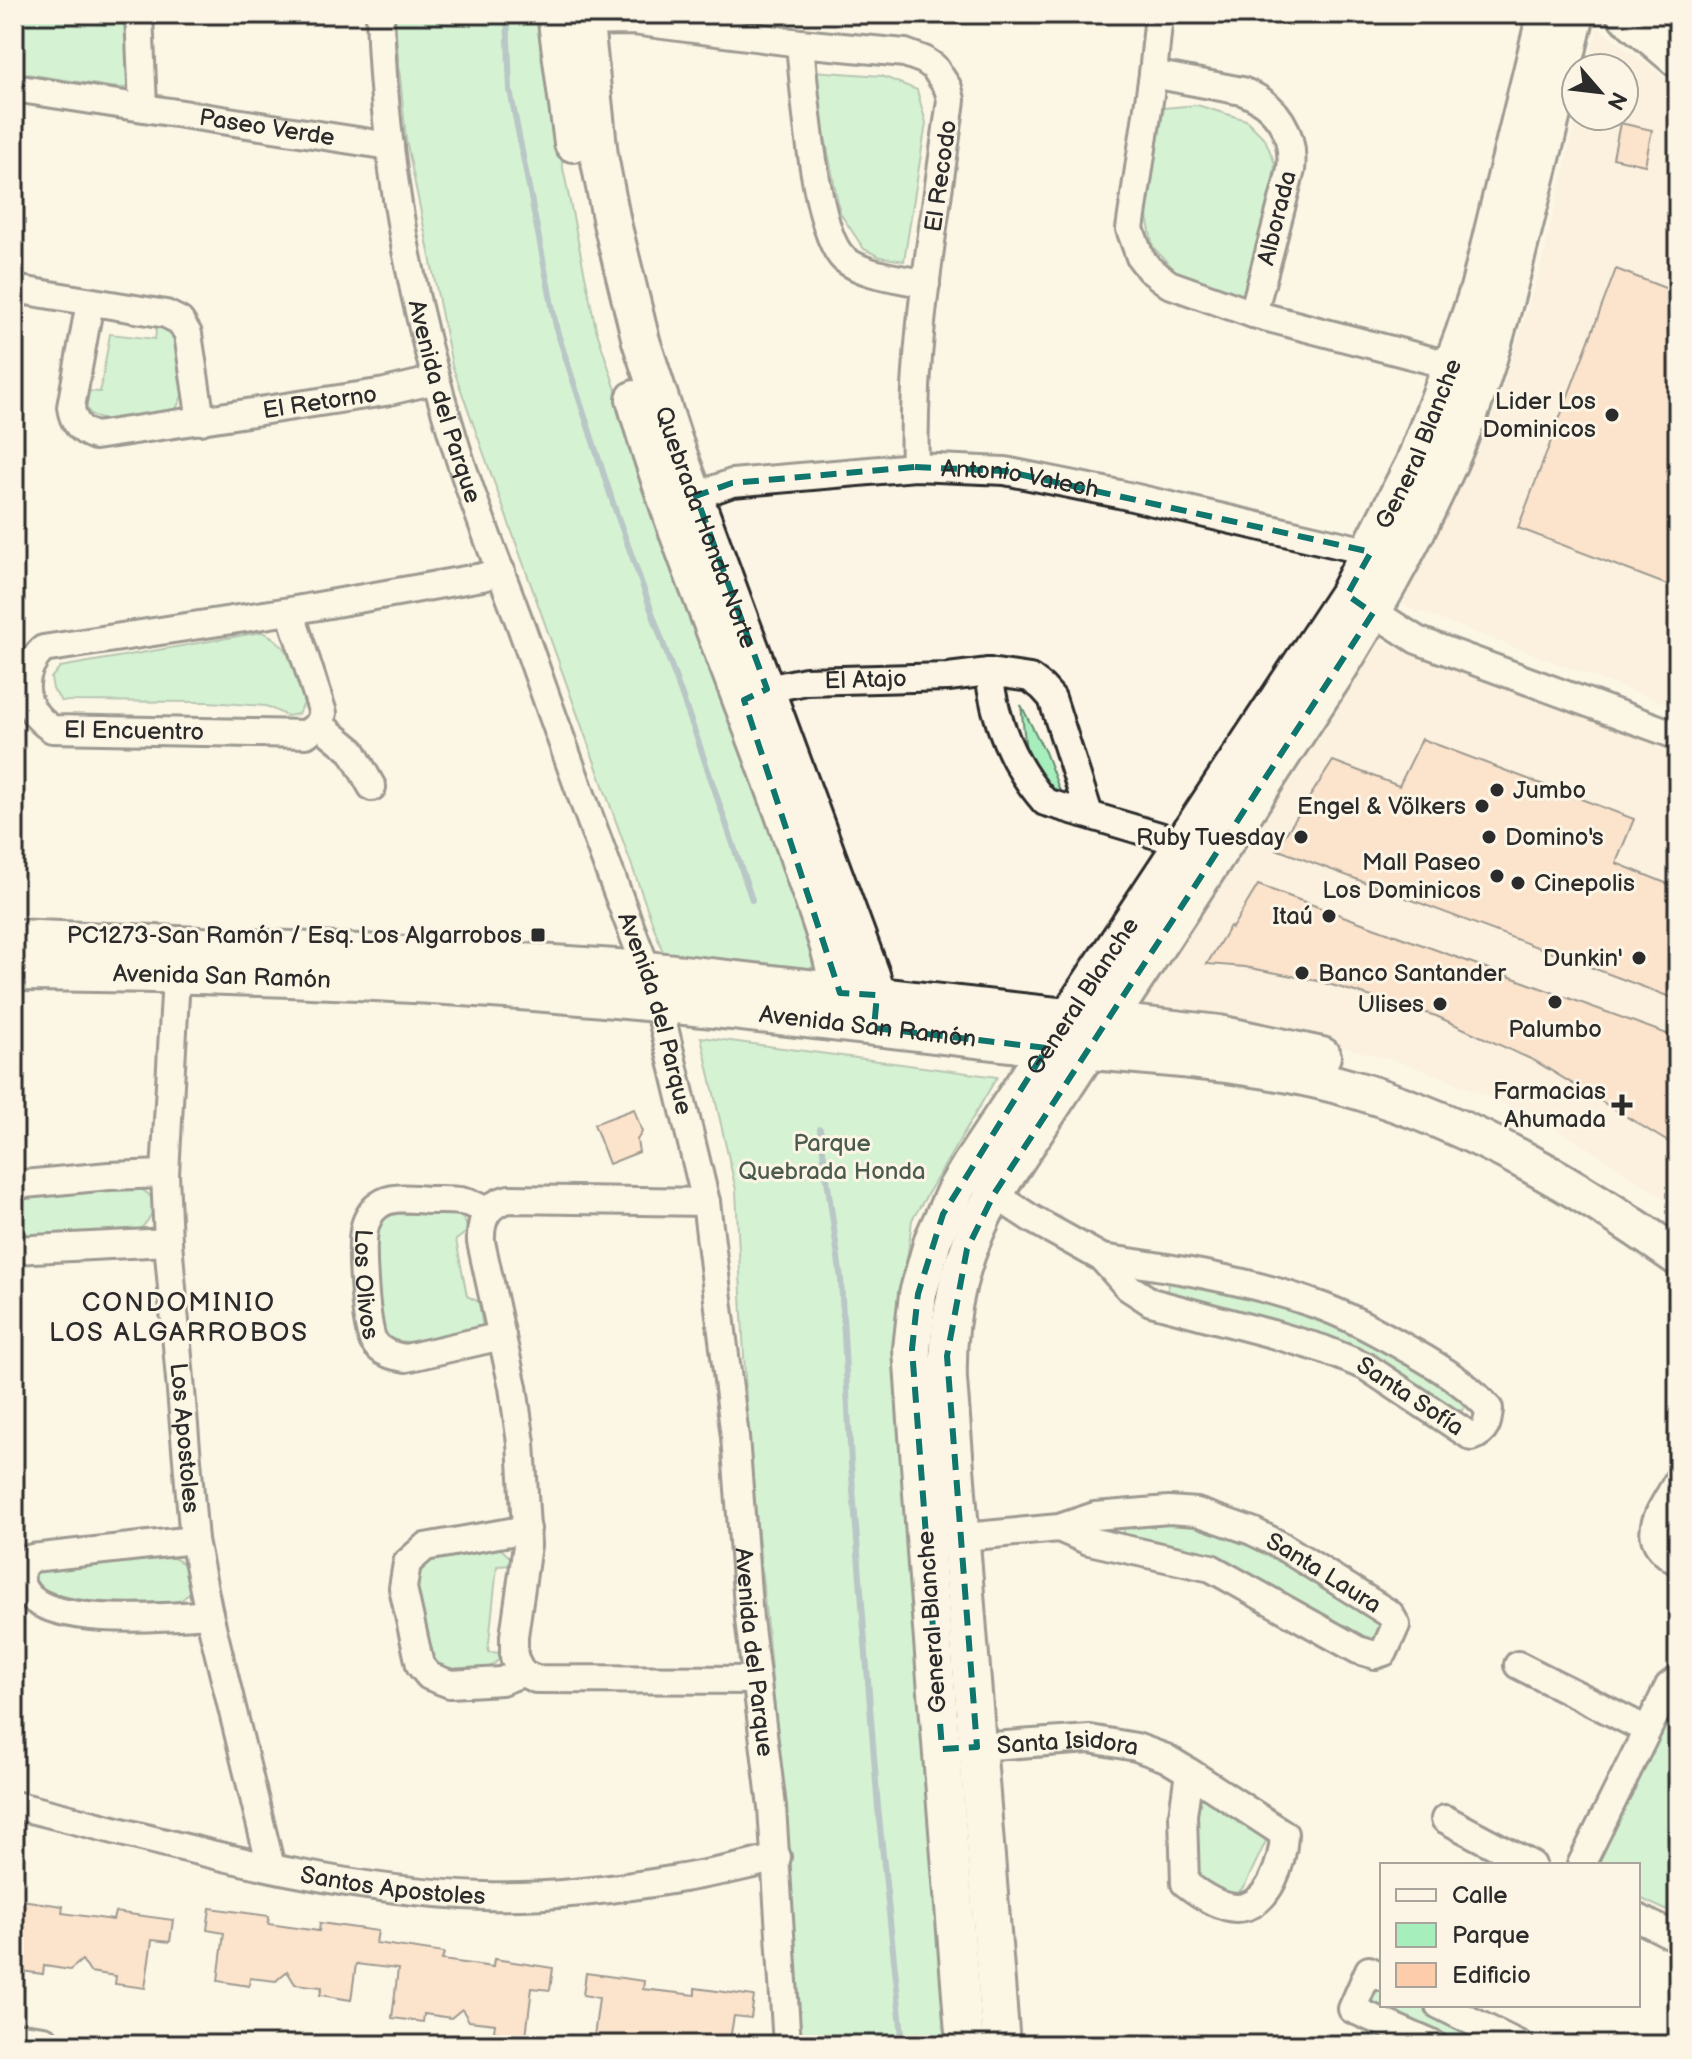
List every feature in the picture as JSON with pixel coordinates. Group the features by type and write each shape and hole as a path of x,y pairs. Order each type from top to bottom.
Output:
{"main road":[{"name":"General Blanche","path":"943,1539 948,1333 967,1249 994,1194 1105,1022 1360,604 1371,552 1414,464 1453,366 1489,249 1546,14"},
{"name":"General Blanche","path":"965,2045 959,1748 943,1539 912,1349 918,1294 925,1267 938,1227 956,1189 1183,843 1420,526 1444,474 1491,351 1576,14"},
{"path":"1625,14 1678,59"},
{"name":"Quebrada Honda Norte","path":"570,18 621,263 657,393 682,501 756,695 858,1010"},
{"path":"1518,132 1525,159 1516,210 1523,229"},
{"path":"1489,249 1497,271 1485,322 1491,351"},
{"name":"Avenida San Ramón","path":"14,938 177,959"},
{"name":"Avenida San Ramón","path":"14,972 177,959 430,956 652,987 858,1010 1067,1017 1219,1034 1266,1042 1358,1066 1467,1106 1553,1148 1612,1183 1678,1229"},
{"name":"Avenida San Ramón","path":"858,1010 1047,1048 1267,1068 1358,1091 1402,1105 1496,1145 1545,1171 1678,1257"},
{"name":"General Blanche","path":"959,1748 1001,2045"},
{"path":"14,2041 43,2045"}],"street":[{"path":"139,14 143,107"},
{"name":"Avenida del Parque","path":"380,14 390,146 406,248 436,380 465,473 652,987 706,1202 735,1437 756,1680 777,1857 787,2045"},
{"path":"1159,14 1130,229 1149,269 1169,284 1253,314 1453,366"},
{"name":"El Recodo","path":"570,18 633,21 915,55 934,67 942,77 951,100 926,284 914,425 915,467"},
{"path":"800,43 808,138 832,243 845,259 864,270 926,284"},
{"name":"Alborada","path":"1153,74 1254,95 1274,111 1288,133 1291,170 1253,314"},
{"name":"Paseo Verde","path":"14,88 390,146"},
{"path":"14,289 166,314 183,325 189,339 201,421"},
{"name":"El Retorno","path":"90,302 71,407 79,428 91,435 100,437 385,392 436,380"},
{"name":"Antonio Valech","path":"682,501 732,483 915,467 1005,471 1371,552"},
{"name":"El Encuentro","path":"319,724 306,734 299,735 52,729 34,715 25,694 26,674 43,649 290,611 501,571"},
{"path":"1360,604 1417,640 1678,736"},
{"path":"290,611 323,713 319,724 352,751 372,787"},
{"path":"989,672 991,695 1014,759 1029,784 1045,802 1183,843"},
{"name":"El Atajo","path":"756,695 806,681 948,677 989,672 1030,678 1052,698 1089,814"},
{"name":"Los Apostoles","path":"177,959 165,1174 194,1540 271,1867"},
{"path":"14,1185 165,1174"},
{"name":"Santa Sofía","path":"994,1194 1102,1258 1128,1287 1151,1302 1323,1349 1365,1366 1472,1437 1481,1434 1488,1424 1489,1409 1480,1398 1427,1360 1314,1303 1248,1283 1183,1269 1102,1258"},
{"name":"Los Olivos","path":"487,1212 475,1204 460,1200 394,1199 379,1205 369,1216 363,1234 368,1327 379,1348 406,1358 502,1336"},
{"path":"706,1202 509,1199 497,1203 487,1212 481,1227 481,1242 518,1414 527,1529 513,1648 522,1673 542,1680 756,1680"},
{"path":"14,1250 168,1242"},
{"path":"1323,1349 1338,1314"},
{"path":"1678,1480 1653,1533 1654,1543 1678,1562"},
{"name":"Santa Laura","path":"943,1539 1059,1528 1095,1516 1169,1510 1197,1512 1252,1531 1282,1546 1390,1614 1396,1625 1384,1652 1375,1655 1358,1650 1211,1568 1089,1541 1059,1528"},
{"path":"522,1673 501,1681 450,1684 429,1676 420,1665 403,1588 407,1563 425,1547 527,1529"},
{"name":"Los Apostoles","path":"194,1540 32,1558 21,1567 22,1585 47,1608 98,1617 151,1619 209,1614"},
{"path":"1518,1665 1647,1730"},
{"path":"1582,1863 1669,1686 1678,1679"},
{"name":"Santa Isidora","path":"959,1748 1090,1739 1136,1747 1166,1758 1189,1772 1284,1834 1283,1855 1275,1876 1262,1895 1250,1905 1235,1908 1214,1901 1203,1897 1185,1883 1183,1815 1189,1772"},
{"name":"Santos Apostoles","path":"14,1805 271,1867 361,1884 424,1891 499,1896 625,1888 754,1865 777,1857"},
{"path":"1445,1819 1528,1863"},
{"path":"1640,1919 1678,1938"},
{"path":"1380,1976 1369,1970 1352,2009 1434,2045"},
{"path":"1443,2007 1520,2045"}],"highlighted area":[{"path":"915,467 1005,471 1371,552 1347,595 1373,613 994,1194 967,1249 947,1356 977,1747 942,1749 912,1349 918,1294 943,1214 1047,1048 874,1028 877,995 840,993 744,700 767,689 696,496 732,483"}],"shaded area":[{"path":"1598,27 1630,52 1592,52"},
{"path":"1640,60 1678,89 1678,708 1403,605 1497,406 1541,268 1573,132 1640,132"},
{"path":"1367,637 1678,748 1678,1207 1585,1145 1542,1121 1451,1080 1404,1063 1306,1036 1146,1010 1139,1006 1136,1000"}],"green space":[{"path":"14,14 130,14 131,82 125,88 110,87 14,72"},
{"path":"394,14 544,14 555,129 596,329 635,448 819,945 812,978 669,969 452,365 406,139"},
{"path":"812,71 882,76 917,90 926,123 904,261 880,257 864,249 840,213"},
{"path":"1197,105 1246,120 1265,139 1275,164 1268,221 1252,299 1179,275 1153,247 1146,211 1164,108"},
{"path":"157,325 175,340 183,364 183,391 173,412 116,421 92,415 86,406 86,391 100,392 110,334 155,339"},
{"path":"262,632 279,643 295,669 306,700 298,714 287,716 266,706 208,702 61,701 53,689 51,678 60,667"},
{"path":"1021,705 1045,752 1063,799 1051,796 1027,760"},
{"name":"Parque Quebrada Honda","path":"701,1037 997,1077 912,1220 896,1348 949,2045 798,2045 789,1856 747,1418 736,1190"},
{"name":"CONDOMINIO LOS ALGARROBOS","path":"138,1188 151,1197 153,1208 137,1232 14,1241 14,1193"},
{"path":"449,1213 460,1216 467,1227 468,1231 456,1240 467,1296 479,1302 483,1328 409,1342 391,1340 379,1326 375,1239 380,1224 384,1218 395,1214"},
{"path":"1170,1278 1246,1289 1371,1337 1471,1397 1456,1419 1166,1295"},
{"path":"1143,1519 1189,1524 1264,1552 1329,1584 1385,1626 1370,1646 1123,1543 1123,1525"},
{"path":"489,1548 501,1549 511,1558 512,1565 497,1566 488,1652 502,1653 498,1660 483,1670 463,1673 444,1670 428,1655 416,1590 420,1567 426,1559"},
{"path":"166,1556 186,1567 192,1590 183,1599 167,1605 87,1605 34,1591 31,1577 42,1568"},
{"path":"1678,1703 1678,1916 1640,1898 1640,1863 1598,1863 1596,1852"},
{"path":"1198,1790 1267,1839 1245,1885 1233,1899 1194,1888"},
{"path":"1377,1984 1380,1985 1380,2007 1423,2007 1499,2045 1445,2045 1366,2006"}],"building":[{"path":"1640,127 1652,130 1645,165 1613,158 1618,132 1640,132"},
{"path":"1616,269 1678,293 1678,589 1518,528"},
{"name":"Mall Paseo Los Dominicos","path":"1422,739 1634,819 1616,863 1678,888 1678,1000 1276,849 1333,761 1399,786"},
{"path":"1258,885 1678,1038 1678,1148 1535,1061 1436,1016 1318,981 1245,967 1207,964"},
{"path":"634,1109 642,1132 637,1140 639,1152 609,1164 594,1124"},
{"path":"14,1899 63,1906 62,1913 113,1920 115,1912 173,1920 170,1942 152,1940 145,1988 115,1984 116,1976 90,1972 82,1960 70,1970 44,1966 43,1974 14,1970 19,1921 14,1921"},
{"path":"210,1908 269,1916 268,1924 319,1931 320,1923 378,1931 376,1943 444,1953 442,1960 493,1967 494,1959 553,1968 550,1990 532,1988 526,2036 494,2032 495,2024 469,2021 462,2009 451,2018 424,2014 423,2022 392,2018 398,1969 356,1964 351,2000 320,1995 322,1987 295,1984 287,1971 276,1981 250,1978 249,1986 218,1981 224,1933 207,1930"},
{"path":"586,1973 644,1981 643,1989 695,1995 695,1988 754,1996 751,2018 734,2016 729,2045 593,2045 599,1998 583,1995"}],"waterway":[{"path":"507,14 510,90 557,331 615,509 752,900"},
{"path":"820,1129 841,1279 851,1464 878,1808 903,2045"}],"place":[{"name":"Lider Los Dominicos","path":"1612,415"},
{"name":"Jumbo","path":"1497,790"},
{"name":"Engel & Völkers","path":"1482,806"},
{"name":"Ruby Tuesday","path":"1301,837"},
{"name":"Domino's","path":"1489,837"},
{"name":"Mall Paseo Los Dominicos","path":"1497,876"},
{"name":"Cinepolis","path":"1518,883"},
{"name":"Itaú","path":"1329,916"},
{"name":"PC1273-San Ramón / Esq. Los Algarrobos","path":"538,935"},
{"name":"Dunkin'","path":"1639,958"},
{"name":"Banco Santander","path":"1302,973"},
{"name":"Palumbo","path":"1555,1002"},
{"name":"Ulises","path":"1440,1004"},
{"name":"Farmacias Ahumada","path":"1622,1105"}],"district":[{"name":"CONDOMINIO LOS ALGARROBOS","path":"179,1318"}]}
